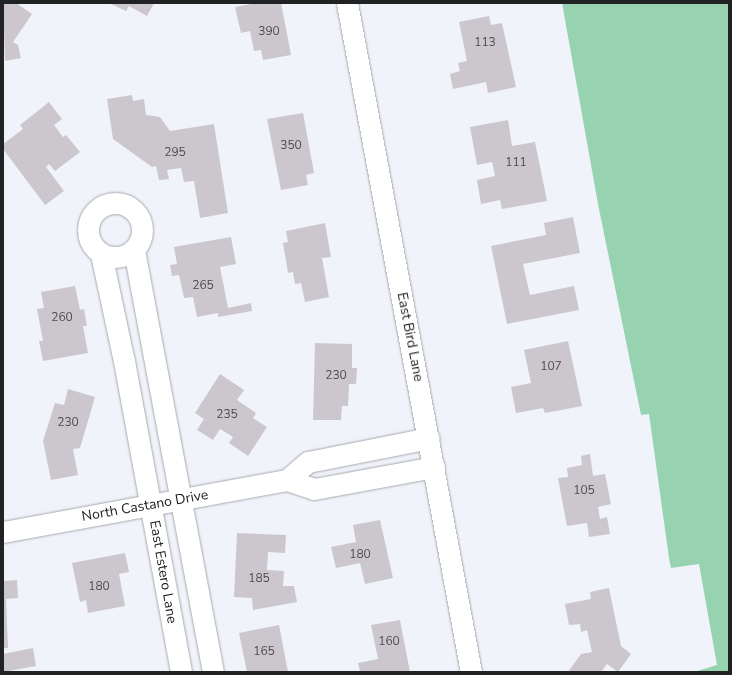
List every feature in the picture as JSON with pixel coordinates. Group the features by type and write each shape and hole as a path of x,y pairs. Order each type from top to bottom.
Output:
{"street":[{"name":"East Bird Lane","path":"347,3 429,438 471,672"},
{"path":"108,204 125,205 138,217 142,234 134,250 122,257 101,254 90,240 89,222 100,208 108,204"},
{"path":"134,250 213,672"},
{"name":"East Estero Lane","path":"101,254 124,361 181,672"},
{"path":"124,361 153,355"},
{"path":"287,480 308,462 429,438"},
{"name":"North Castano Drive","path":"3,532 287,480 314,489 434,467"},
{"name":"East Estero Lane","path":"176,642 206,636"}],"green space":[{"path":"562,3 729,3 729,672 694,672 717,665 699,564 671,568 649,414 641,415 598,204"}],"building":[{"path":"3,3 16,3 32,14 13,42 18,45 21,58 5,61"},
{"path":"109,3 154,3 147,16 129,6 126,11"},
{"path":"256,3 281,3 291,55 263,60 261,50 254,51 250,31 241,33 235,7"},
{"path":"489,16 491,25 502,23 516,87 488,93 486,82 453,89 450,74 460,71 458,63 467,61 459,22"},
{"path":"132,95 133,101 144,99 146,115 160,117 170,131 214,124 228,213 200,218 194,181 184,182 181,168 167,170 169,179 159,180 156,166 152,167 113,139 107,99"},
{"path":"49,102 62,119 54,125 63,137 66,135 80,152 55,171 49,164 46,167 64,191 45,205 3,149 3,144 23,129 20,125"},
{"path":"303,113 314,173 306,175 308,185 281,190 267,119"},
{"path":"508,120 512,146 535,142 547,201 502,209 500,200 481,204 477,180 495,176 492,162 477,165 470,127"},
{"path":"573,217 580,253 523,264 530,295 574,286 579,310 507,324 491,246 546,235 544,223"},
{"path":"325,223 331,257 322,258 329,297 305,302 301,283 295,284 293,272 288,273 283,243 288,242 286,231"},
{"path":"231,237 236,264 220,267 228,308 251,303 252,311 218,317 218,313 197,317 193,297 184,298 179,275 172,276 170,265 177,264 174,247"},
{"path":"75,286 80,310 84,309 87,326 83,326 88,353 43,361 39,341 43,341 37,309 44,308 41,292"},
{"path":"568,341 582,406 545,413 543,408 516,413 511,387 531,383 524,350"},
{"path":"315,343 352,344 352,368 357,368 356,384 349,384 348,406 342,406 341,420 313,420"},
{"path":"220,374 244,390 237,400 256,413 253,418 267,427 248,456 229,443 233,437 220,429 213,440 197,430 204,419 195,413"},
{"path":"68,389 95,397 80,448 73,449 78,475 51,480 43,441 55,403 64,405"},
{"path":"590,454 593,476 605,474 611,504 598,507 600,519 607,517 610,534 589,537 587,523 567,526 558,478 568,477 567,468 582,465 581,456"},
{"path":"380,520 393,578 365,584 360,563 336,568 331,547 356,542 353,525"},
{"path":"237,533 286,535 285,553 268,552 267,570 284,571 283,586 294,586 297,602 253,610 252,598 234,597"},
{"path":"125,553 129,572 119,574 125,606 88,613 86,600 80,602 72,563"},
{"path":"17,580 18,598 6,599 8,648 3,648 3,581"},
{"path":"609,588 621,646 631,654 618,672 607,664 601,672 568,672 581,654 592,652 587,630 581,632 580,624 569,625 565,604 591,599 590,592"},
{"path":"400,620 410,672 360,672 358,663 378,659 371,625"},
{"path":"279,625 288,672 247,672 239,633"},
{"path":"33,648 36,666 3,672 3,654"}]}
